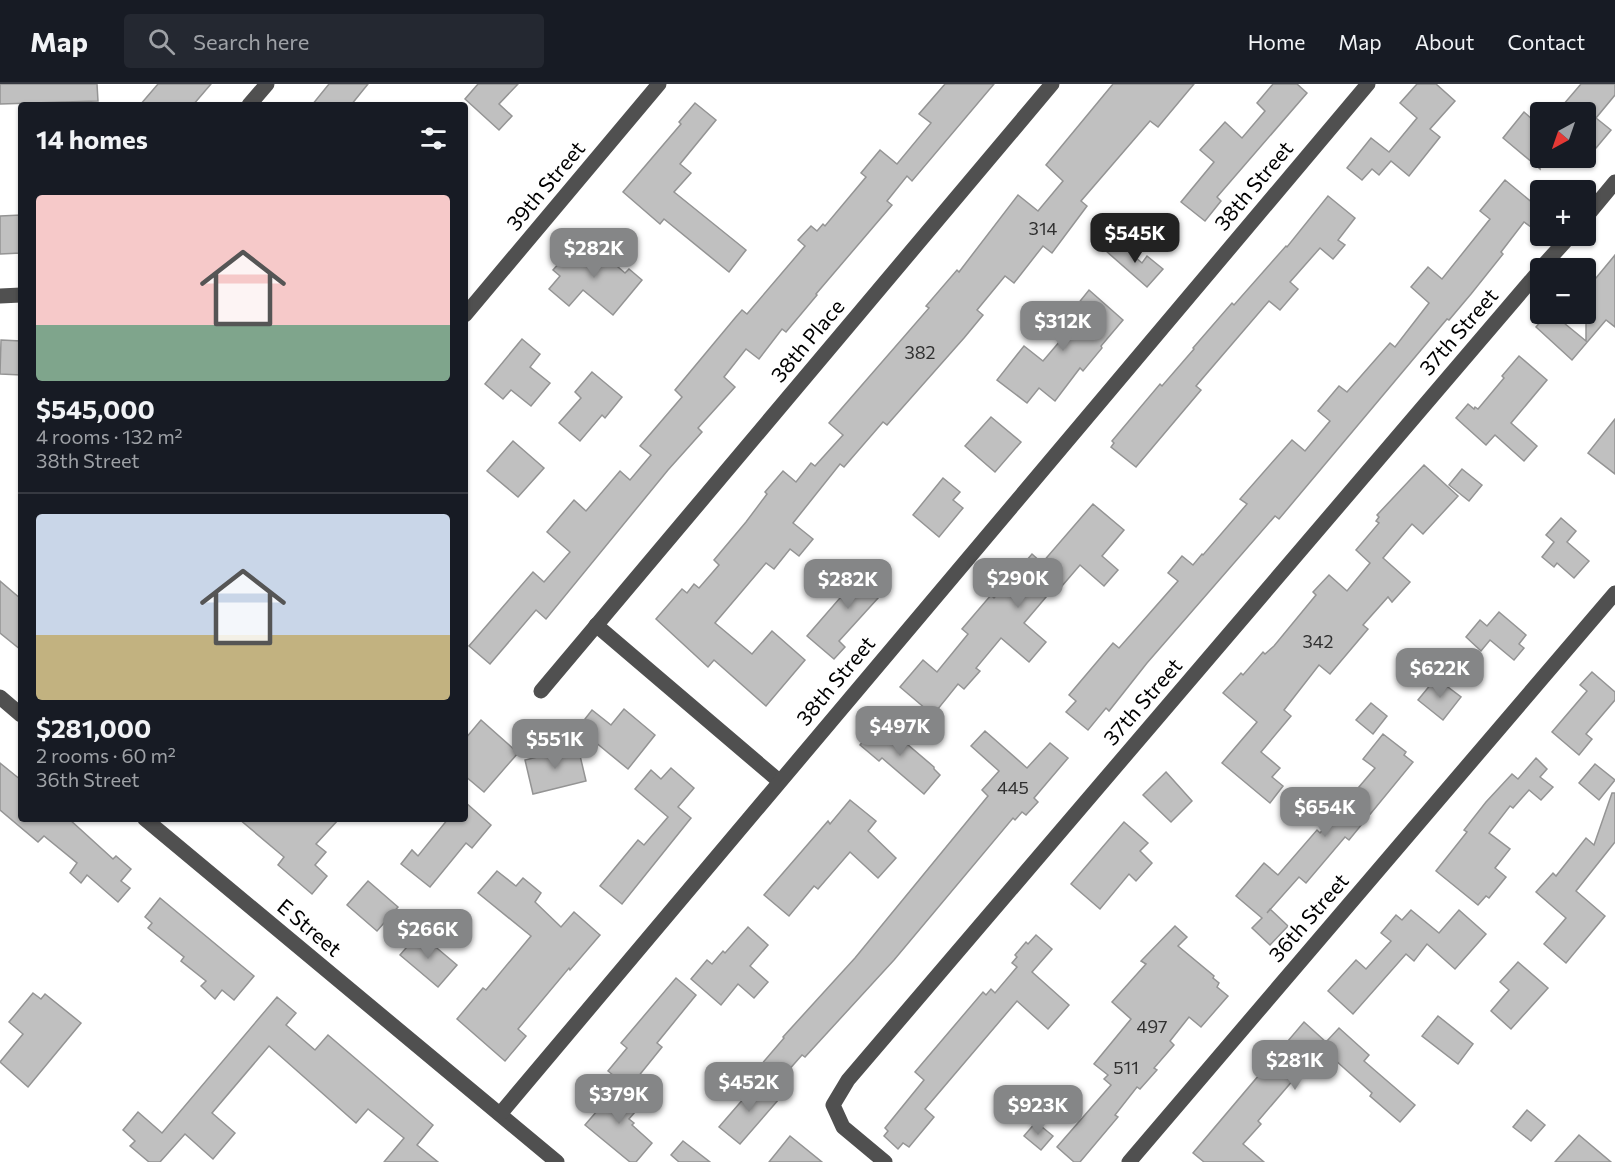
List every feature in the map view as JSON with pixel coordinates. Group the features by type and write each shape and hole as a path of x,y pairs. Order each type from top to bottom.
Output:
{"street":[{"path":"252,102 267,84"},
{"name":"39th Street","path":"468,311 659,84"},
{"name":"38th Place","path":"541,691 1052,84"},
{"name":"38th Street","path":"500,1114 1368,84"},
{"path":"1596,205 1615,182"},
{"name":"37th Street","path":"1551,258 1561,246"},
{"name":"37th Street","path":"885,1162 843,1127 833,1105 848,1080 1530,282"},
{"path":"0,296 18,295"},
{"name":"36th Street","path":"1129,1162 1615,593"},
{"path":"596,625 779,781"},
{"path":"0,697 18,712"},
{"name":"E Street","path":"149,822 557,1162"}],"building":[{"path":"0,84 97,84 98,101 0,104"},
{"path":"158,84 211,84 196,102 143,102"},
{"path":"329,84 368,84 353,102 314,102"},
{"path":"478,84 518,84 499,104 512,116 499,130 465,99"},
{"path":"945,84 994,84 912,181 907,176 887,201 892,205 786,332 782,329 759,359 746,349 724,377 735,387 698,428 702,432 546,619 536,610 490,664 469,646 533,572 544,582 570,552 547,532 574,500 586,511 620,471 630,480 651,455 640,446 682,397 675,390 742,310 747,314 805,246 798,240 811,226 817,231 823,224 825,226 866,177 861,173 880,150 897,164 931,123 919,114"},
{"path":"1113,84 1194,84 1158,127 1150,121 1081,201 1087,206 1052,253 1043,246 1014,283 1005,276 977,310 983,315 964,338 887,425 883,422 844,467 840,464 793,523 813,539 799,556 790,549 774,569 766,563 715,623 752,654 772,631 805,660 766,706 714,660 708,667 656,619 682,589 687,593 694,584 699,588 719,565 714,560 746,522 767,494 765,492 783,471 796,482 811,463 815,466 843,435 829,423 929,308 926,306 957,270 959,272 1018,195 1038,211 1063,181 1046,165"},
{"path":"1273,84 1297,84 1307,93 1217,197 1221,201 1205,221 1181,202 1214,162 1200,150 1225,122 1242,138 1265,111 1257,103"},
{"path":"1417,84 1436,84 1455,101 1430,129 1440,137 1409,176 1391,161 1379,175 1372,169 1362,180 1347,168 1371,138 1389,152 1417,118 1400,103"},
{"path":"1581,84 1615,84 1615,95 1596,118 1596,102 1566,102"},
{"path":"695,103 716,120 680,164 691,173 674,192 746,250 729,272 664,219 660,224 623,192 681,124 679,122"},
{"path":"1524,112 1530,117 1530,161 1503,138"},
{"path":"1596,118 1611,130 1596,148"},
{"path":"1505,180 1530,201 1530,226 1524,222 1501,252 1503,254 1471,294 1449,320 1447,319 1279,519 1275,516 1147,663 1109,711 1106,708 1088,730 1066,712 1076,701 1069,695 1113,643 1119,648 1178,581 1168,573 1182,556 1193,565 1203,555 1247,504 1240,499 1292,440 1305,451 1330,421 1318,411 1339,386 1347,392 1390,343 1395,347 1429,303 1411,287 1428,267 1442,279 1490,219 1480,211"},
{"path":"1328,196 1355,218 1338,240 1345,245 1333,259 1320,248 1290,282 1298,289 1280,310 1269,301 1196,386 1201,390 1136,467 1111,447 1114,443 1112,441 1232,303 1234,305 1287,247"},
{"path":"18,215 18,253 0,254 0,216"},
{"path":"1115,240 1142,263 1147,256 1163,269 1147,287 1106,251"},
{"path":"589,242 625,273 629,269 642,280 613,315 583,290 569,306 549,289 560,276 553,270 568,253 574,258"},
{"path":"1615,255 1615,327 1606,320 1572,360 1536,327 1539,324 1565,324 1586,341 1586,324 1596,324 1596,278"},
{"path":"1089,290 1123,320 1083,371 1080,368 1055,401 1039,388 1027,403 997,380 1024,346 1043,361 1066,334 1061,330 1076,313 1073,310"},
{"path":"522,339 540,354 530,367 550,383 531,406 511,390 503,399 485,384"},
{"path":"1,340 18,341 18,375 0,374"},
{"path":"1519,356 1547,380 1511,423 1537,446 1524,461 1495,435 1486,445 1456,418 1468,404 1478,409"},
{"path":"592,372 622,397 605,418 602,415 580,441 559,423 581,398 575,392"},
{"path":"991,417 1021,442 995,472 965,446"},
{"path":"1615,419 1615,474 1588,453"},
{"path":"513,441 544,468 518,497 487,471"},
{"path":"1424,465 1458,496 1423,534 1412,524 1383,558 1410,582 1392,602 1388,597 1363,625 1368,629 1330,674 1319,665 1284,710 1291,716 1261,752 1280,768 1272,777 1283,786 1270,803 1222,763 1257,722 1223,693 1263,652 1265,654 1274,646 1316,595 1313,592 1329,575 1347,591 1370,563 1356,550 1379,523 1376,521 1379,517 1377,515"},
{"path":"1462,469 1482,485 1469,501 1449,485"},
{"path":"943,478 960,492 953,500 963,508 939,537 913,515"},
{"path":"1093,504 1124,530 1102,556 1118,570 1104,586 1080,565 1062,586 1058,583 1024,623 1046,642 1029,662 1001,638 976,668 980,671 964,689 958,684 933,715 900,687 923,660 937,672 968,634 962,629 991,595 994,598 1032,554 1042,563"},
{"path":"1561,518 1576,531 1567,542 1589,561 1574,578 1557,563 1554,567 1542,557 1554,542 1546,535"},
{"path":"864,564 889,586 839,641 845,647 834,659 807,636 840,598 837,596"},
{"path":"0,581 18,596 18,648 0,633"},
{"path":"1499,612 1526,635 1519,644 1524,648 1514,660 1490,640 1481,651 1466,637 1480,620 1487,626"},
{"path":"1592,672 1615,692 1615,700 1586,734 1592,739 1579,755 1552,732 1587,691 1580,685"},
{"path":"1436,678 1461,697 1443,720 1418,700"},
{"path":"1371,703 1387,716 1373,734 1356,720"},
{"path":"624,709 655,735 628,769 578,728 592,710 611,725"},
{"path":"481,720 518,753 484,792 468,779 468,735"},
{"path":"880,721 934,767 940,775 924,794 882,758 879,761 860,745"},
{"path":"985,731 1027,768 1050,743 1068,758 1034,798 1038,802 1026,815 1022,812 1015,820 1013,818 894,960 805,1057 802,1055 772,1089 754,1073 783,1037 855,958 988,796 982,790 999,771 971,746"},
{"path":"1383,734 1406,752 1404,755 1413,762 1349,840 1345,837 1306,883 1299,877 1270,909 1288,926 1270,945 1252,928 1262,918 1236,896 1264,863 1278,875 1317,830 1320,833 1375,768 1363,759"},
{"path":"578,747 586,781 533,794 525,760"},
{"path":"1536,758 1547,769 1540,777 1553,787 1541,800 1529,790 1513,808 1510,806 1489,833 1510,849 1495,868 1506,877 1489,898 1486,896 1478,905 1436,871 1467,832 1464,830 1486,802 1512,774 1518,779"},
{"path":"0,763 18,778 18,822 72,822 113,859 116,856 131,869 121,881 130,888 118,902 87,875 81,883 70,873 77,863 44,836 38,842 0,810"},
{"path":"1595,764 1615,780 1599,800 1579,783"},
{"path":"671,768 694,788 678,807 691,818 622,904 600,886 638,840 644,845 668,817 635,789 651,770 661,779"},
{"path":"1166,772 1192,801 1171,822 1143,795"},
{"path":"1612,793 1615,793 1615,842 1576,891 1605,916 1566,963 1544,944 1566,918 1536,892 1553,873 1556,876 1586,838 1594,845"},
{"path":"850,800 876,821 868,831 896,858 878,878 850,852 818,889 814,886 789,916 764,895 828,821 830,824"},
{"path":"468,805 491,825 472,848 466,843 430,887 401,864 412,850 418,856 446,822 468,822"},
{"path":"243,822 336,822 316,844 326,852 315,865 327,876 312,894 278,865 284,857"},
{"path":"1124,822 1148,843 1140,851 1152,863 1136,881 1129,874 1100,909 1071,884"},
{"path":"497,871 516,886 523,878 541,893 535,902 561,927 574,912 600,935 518,1029 526,1036 505,1061 457,1019 483,988 486,990 531,936 478,893"},
{"path":"368,881 398,907 377,931 347,905"},
{"path":"160,898 254,976 234,1000 222,990 215,999 201,986 206,981 181,961 184,957 148,928 152,923 145,917"},
{"path":"1411,910 1439,933 1459,910 1486,934 1455,969 1427,944 1414,961 1406,954 1353,1014 1328,991 1356,960 1366,969 1391,941 1381,933 1396,915 1402,920"},
{"path":"1175,926 1187,937 1178,946 1214,976 1213,978 1219,983 1217,987 1228,996 1201,1027 1189,1017 1170,1041 1174,1045 1154,1068 1157,1070 1140,1089 1137,1087 1115,1115 1118,1117 1080,1162 1074,1162 1057,1147 1111,1085 1104,1079 1108,1075 1094,1064 1131,1019 1112,1002 1146,964 1141,961"},
{"path":"748,927 768,945 750,966 768,982 754,998 738,984 721,1005 691,979 707,960 712,964 723,951 725,953"},
{"path":"419,933 457,965 438,987 400,955"},
{"path":"1036,935 1052,949 1032,972 1069,1005 1048,1029 1017,1001 925,1109 934,1117 909,1147 903,1143 898,1149 884,1136 888,1131 885,1128 924,1080 915,1072 983,992 986,995 991,989 995,993 1017,967 1012,963 1017,957 1015,955 1026,942 1028,944"},
{"path":"1518,962 1548,988 1511,1029 1491,1011 1509,990 1500,982"},
{"path":"676,978 696,995 657,1043 662,1047 629,1088 608,1071 627,1048 621,1043"},
{"path":"33,993 41,999 45,994 81,1023 28,1087 0,1062 23,1034 9,1022"},
{"path":"277,997 296,1013 286,1025 315,1050 328,1035 433,1125 417,1145 438,1162 384,1162 404,1138 368,1109 356,1123 269,1046 212,1113 235,1133 213,1159 185,1134 160,1162 149,1162 130,1146 135,1141 123,1130 138,1112 162,1133"},
{"path":"1438,1016 1473,1044 1458,1064 1422,1036"},
{"path":"1304,1022 1326,1042 1339,1028 1369,1055 1364,1061 1415,1105 1400,1122 1370,1096 1372,1093 1335,1060 1320,1077 1306,1065 1258,1121 1261,1124 1243,1144 1264,1162 1204,1162 1193,1153"},
{"path":"758,1082 779,1099 740,1144 719,1127"},
{"path":"615,1084 641,1105 629,1119 634,1123 632,1125 652,1143 636,1162 630,1162 585,1125 603,1104 601,1102"},
{"path":"1527,1110 1545,1125 1531,1141 1513,1127"},
{"path":"1036,1122 1053,1136 1041,1150 1024,1136"},
{"path":"1579,1135 1611,1162 1555,1162"},
{"path":"790,1136 822,1162 769,1162"},
{"path":"683,1141 710,1162 679,1162 671,1155"}]}
